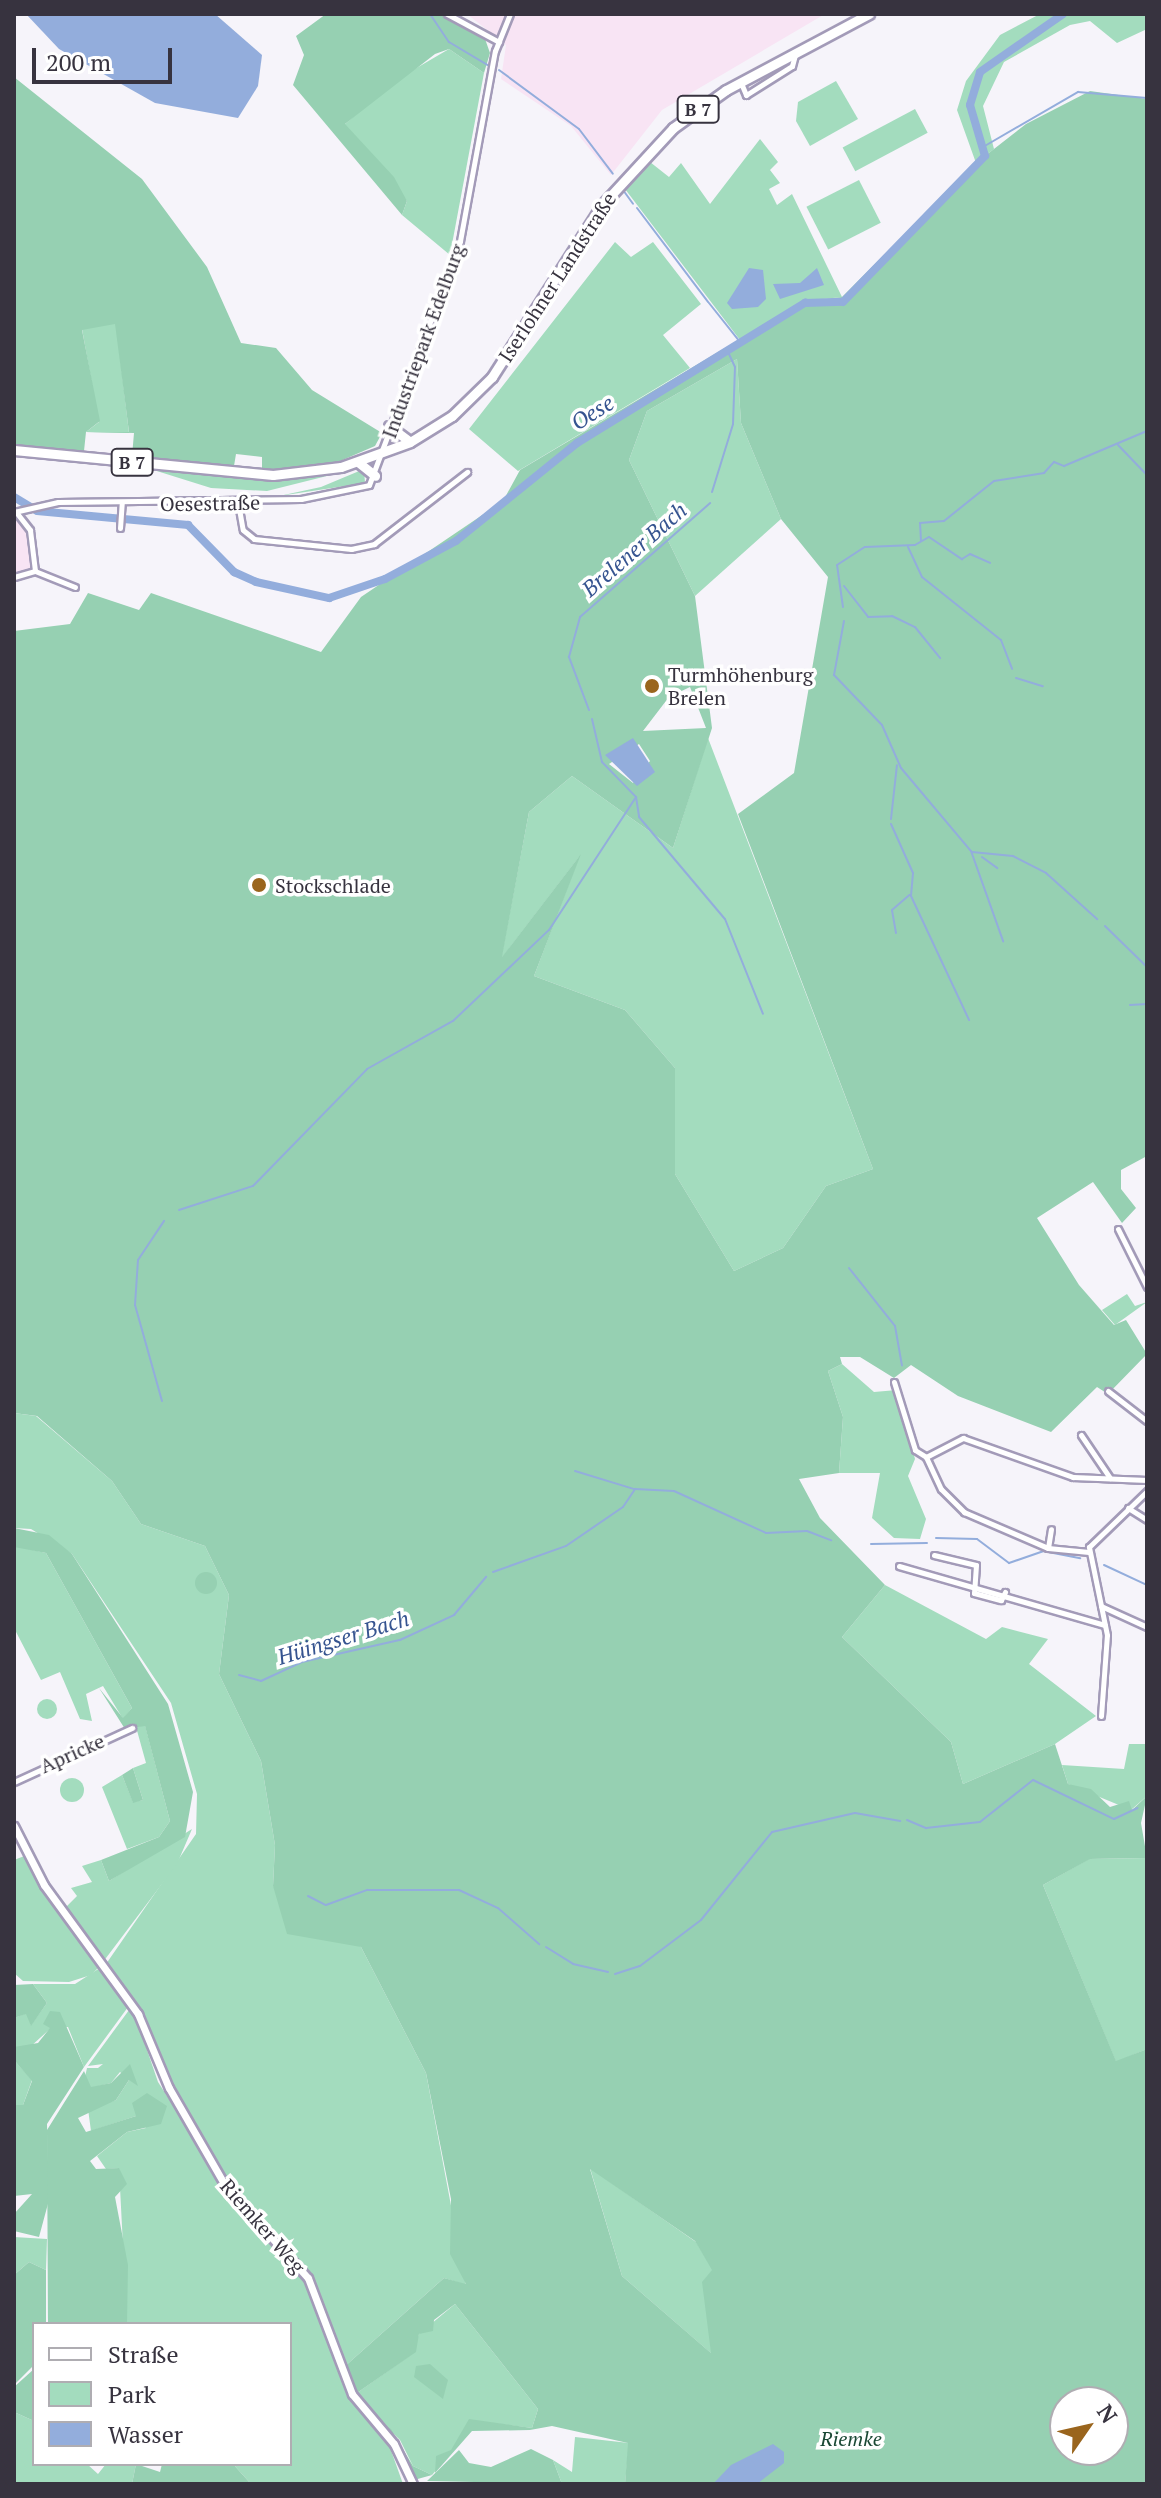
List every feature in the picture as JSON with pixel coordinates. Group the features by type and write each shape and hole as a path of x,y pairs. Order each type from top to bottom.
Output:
{"main road":[{"name":"Iserlohner Landstraße","path":"410,442 452,416 492,377 630,170 673,128 740,82 869,14"},
{"path":"389,426 410,442"},
{"name":"B 7","path":"14,450 273,475 358,462 410,442"},
{"path":"358,462 375,476"}],"street":[{"path":"447,14 499,42"},
{"name":"Industriepark Edelburg","path":"384,453 389,426 460,241 499,42 510,14"},
{"path":"375,476 384,453"},
{"path":"238,503 243,530 254,539 351,549 374,544 467,472"},
{"name":"Oesestraße","path":"15,512 38,506 122,502 238,503 348,493 375,476"},
{"path":"120,528 122,502"},
{"path":"15,512 30,530 35,571"},
{"path":"14,577 35,571 75,587"},
{"path":"1118,1229 1147,1287"},
{"path":"894,1382 915,1450 926,1457 941,1489 964,1512 1048,1548 1089,1552"},
{"path":"1108,1391 1147,1421"},
{"path":"1081,1435 1111,1479"},
{"path":"926,1457 963,1438 1048,1471 1147,1480"},
{"path":"1089,1552 1147,1491"},
{"path":"1128,1508 1147,1520"},
{"path":"1048,1548 1051,1529"},
{"path":"1089,1552 1105,1625 1109,1685 1101,1716"},
{"path":"934,1555 976,1565 974,1585"},
{"path":"899,1566 1005,1592 1105,1625"},
{"path":"1101,1605 1147,1627"},
{"name":"Apricke","path":"14,1782 132,1728"},
{"name":"Riemker Weg","path":"14,1826 49,1892 132,2004 169,2088 226,2187 308,2278 349,2388 394,2444 413,2484"}],"shaded area":[{"path":"467,14 825,14 662,110 611,175 571,126 501,79 506,45"},
{"path":"14,512 30,530 35,571 14,577"}],"green space":[{"path":"326,14 447,14 484,36 490,53 484,73 449,49 435,54 345,124 394,177 407,201 402,215 293,85 304,55 296,36"},
{"path":"1040,14 1147,14 1147,29 1117,43 1090,21 1070,25 1004,62 983,106 994,149 976,163 957,110 966,81 1000,35"},
{"path":"449,49 484,73 450,255 402,215 407,201 344,125 396,80"},
{"path":"14,77 142,179 207,267 241,343 276,348 312,390 382,433 375,446 331,465 289,470 262,469 262,457 236,454 234,466 132,456 134,433 86,432 84,451 14,445","holes":["115,324 129,432 86,432 100,421 82,330"]},
{"path":"836,81 858,119 810,146 796,121 798,102"},
{"name":"Riemke","path":"1090,91 1147,99 1147,1156 1121,1170 1121,1189 1136,1208 1122,1223 1093,1182 1037,1218 1079,1285 1114,1325 1126,1320 1147,1354 1108,1394 1097,1387 1051,1432 958,1396 911,1365 894,1378 860,1357 840,1357 842,1364 828,1371 843,1417 839,1473 799,1479 820,1518 885,1585 842,1637 951,1742 963,1784 1055,1744 1068,1784 1091,1789 1110,1807 1129,1801 1132,1810 1147,1796 1141,1823 1147,1858 1090,1859 1043,1885 1116,2061 1147,2049 1147,2484 625,2484 628,2443 552,2426 530,2430 472,2431 435,2473 436,2456 451,2450 469,2419 532,2428 538,2409 455,2304 434,2320 433,2331 419,2334 416,2352 354,2395 343,2368 444,2278 466,2284 450,2254 451,2199 426,2073 361,1947 287,1934 273,1886 275,1845 261,1761 219,1674 229,1595 205,1546 141,1524 112,1481 37,1416 14,1413 14,631 70,624 88,593 139,610 151,593 321,652 361,597 503,501 520,470 804,301 842,297 976,163 1026,124","holes":["737,359 741,423 781,519 828,577 794,773 738,814 873,1169 826,1186 783,1248 734,1271 675,1174 675,1068 625,1010 534,976 581,854 502,957 529,812 572,776 673,848 712,728 695,596 629,460 647,411","690,687 706,728 643,731 669,697","639,744 650,761 633,783 609,764","590,2169 695,2241 712,2270 702,2282 711,2353 622,2276"]},
{"path":"915,109 928,133 855,171 843,147"},
{"path":"760,139 778,162 770,170 780,183 769,189 777,205 792,194 842,297 804,301 740,340 625,189 650,162 669,177 681,163 710,204"},
{"path":"859,180 881,223 828,250 806,207"},
{"path":"615,242 631,257 653,242 701,304 663,335 690,368 518,471 469,429"},
{"path":"116,323 129,433 86,432 99,422 82,329"},
{"path":"737,359 741,423 781,519 695,596 629,460 647,411"},
{"path":"144,467 269,479 347,471 267,491 211,488"},
{"path":"364,469 365,483 279,496 321,487"},
{"path":"708,738 873,1169 826,1186 783,1248 734,1271 675,1174 675,1068 625,1010 534,976 579,857 501,959 529,812 572,776 673,848"},
{"path":"1127,1294 1135,1306 1147,1302 1115,1325 1102,1310"},
{"path":"842,1364 874,1392 897,1390 915,1459 908,1476 926,1519 920,1539 894,1538 872,1518 880,1473 839,1473 843,1417 828,1371"},
{"path":"14,1413 36,1416 112,1481 141,1524 205,1546 229,1595 219,1674 261,1761 275,1845 273,1886 361,1947 426,2073 466,2285 444,2278 343,2368 314,2287 233,2194 171,2089 136,2004 106,1964 196,1834 197,1794 171,1703 72,1554 31,1529 14,1528"},
{"path":"14,1528 49,1535 72,1554 168,1704 193,1792 185,1837 109,1881 101,1860 159,1837 170,1821 145,1726 125,1729 99,1688 123,1718 132,1708 46,1553 14,1547"},
{"path":"16,1546 46,1553 132,1708 123,1719 103,1686 86,1694 92,1721 80,1719 60,1672 41,1680 14,1628"},
{"path":"206,1572 214,1575 217,1583 214,1591 206,1594 198,1591 195,1583 198,1575"},
{"path":"885,1585 986,1639 1002,1627 1048,1639 1029,1664 1096,1716 1055,1744 963,1784 951,1742 842,1637"},
{"path":"47,1699 54,1702 57,1709 54,1716 47,1719 40,1716 37,1709 40,1702"},
{"path":"145,1725 170,1821 159,1837 127,1849 102,1787 122,1775 133,1802 143,1800 133,1768 146,1763 136,1727"},
{"path":"1129,1744 1147,1744 1147,1796 1131,1810 1068,1784 1062,1765 1124,1769"},
{"path":"133,1768 143,1800 133,1803 122,1775"},
{"path":"72,1778 83,1785 84,1790 77,1801 72,1802 61,1795 60,1790 67,1779"},
{"path":"192,1829 177,1864 103,1962 64,1909 77,1896 71,1888 92,1882 82,1866 101,1860 109,1881"},
{"path":"27,1855 102,1964 91,1975 69,1982 23,1981 14,1973 14,1860"},
{"path":"1147,1858 1147,2049 1116,2062 1043,1885 1089,1859"},
{"path":"103,1966 131,2003 84,2067 68,2027 51,2028 30,2047 14,2047 14,2018 27,2013 31,2025 47,2003 33,1984 75,1984"},
{"path":"33,1984 47,2003 31,2026 26,2014 14,2018 14,1985"},
{"path":"132,2006 158,2082 211,2164 306,2278 342,2372 388,2442 403,2484 251,2484 235,2466 292,2466 292,2322 127,2322 119,2168 106,2169 97,2156 127,2132 146,2128 136,2116 91,2131 88,2109 116,2100 129,2080 120,2072 111,2083 91,2088 84,2081 87,2068 98,2068 103,2064 88,2066"},
{"path":"50,2011 60,2012 84,2067 47,2124 49,2200 39,2237 14,2231 14,2214 32,2194 14,2196 14,2105 23,2105 32,2081 14,2060 14,2047 38,2043 50,2028 43,2024"},
{"path":"14,2060 32,2080 23,2105 14,2105"},
{"path":"130,2064 138,2086 129,2080 116,2100 78,2118 86,2132 136,2116 132,2103 147,2093 167,2106 161,2124 127,2132 90,2161 96,2169 119,2168 127,2184 115,2197 128,2265 127,2322 48,2322 47,2130 84,2071 91,2087 111,2083"},
{"path":"590,2168 696,2242 713,2270 703,2282 712,2354 622,2276"},
{"path":"14,2237 47,2239 46,2270 29,2262 14,2275"},
{"path":"29,2262 46,2270 46,2322 32,2322 32,2367 14,2385 14,2275"},
{"path":"455,2304 538,2409 532,2428 477,2421 432,2475 413,2466 400,2440 354,2395 412,2354 419,2334"},
{"path":"430,2364 448,2380 443,2399 414,2377 416,2366"},
{"path":"32,2371 32,2420 14,2412 14,2387"},
{"path":"14,2412 32,2420 32,2466 89,2466 98,2474 104,2466 136,2466 132,2484 14,2484"},
{"path":"373,2417 391,2429 413,2466 432,2475 414,2480"},
{"path":"575,2437 629,2443 625,2484 562,2484 553,2460 572,2472"},
{"path":"531,2449 553,2460 562,2484 427,2481 459,2450 469,2463 491,2467"},
{"path":"136,2466 160,2472 162,2466 235,2466 251,2484 132,2484"}],"water":[{"path":"26,14 215,14 262,55 258,86 238,118 155,103 59,49"},
{"path":"749,268 763,270 766,299 758,307 732,309 727,303"},
{"path":"817,268 824,285 780,299 773,284 800,283"},
{"path":"633,738 655,772 637,786 605,755"},
{"path":"773,2444 784,2452 784,2463 757,2484 713,2484 731,2465"}],"waterway":[{"path":"430,14 449,42 491,67"},
{"name":"Oese","path":"14,497 37,511 188,525 234,572 256,582 329,598 385,579 456,541 577,443 805,303 843,302 985,156 970,105 980,72 1063,14"},
{"path":"499,70 579,129 613,174"},
{"path":"983,147 1078,92 1147,98"},
{"path":"623,190 633,204"},
{"path":"637,208 708,302"},
{"path":"709,303 740,342"},
{"name":"Brelener Bach","path":"712,492 733,424 735,367 727,350"},
{"path":"921,541 920,523 944,521 994,481 1044,473 1054,462 1064,466 1147,431"},
{"path":"1118,445 1147,475"},
{"name":"Brelener Bach","path":"589,710 569,657 580,617 710,503"},
{"path":"843,607 837,565 865,547 915,545 929,537 962,559 970,554 990,563"},
{"path":"908,547 922,577 1001,640 1012,669"},
{"path":"844,586 868,617 892,616 915,627 940,658"},
{"path":"844,621 834,675 882,725 901,768 971,851 1003,941"},
{"path":"1016,678 1043,686"},
{"name":"Brelener Bach","path":"592,719 602,762 636,797 639,817 725,919 763,1014"},
{"path":"891,819 897,765"},
{"path":"179,1210 253,1186 367,1069 453,1021 549,930 636,797"},
{"path":"891,824 913,873 911,896 969,1020"},
{"path":"972,852 1013,856 1046,873 1097,919"},
{"path":"982,857 997,868"},
{"path":"896,933 892,910 909,895"},
{"path":"1105,926 1147,967"},
{"path":"1130,1005 1147,1004"},
{"path":"162,1401 135,1305 138,1260 164,1221"},
{"path":"849,1268 895,1326 902,1365"},
{"name":"Hüingser Bach","path":"575,1471 634,1489"},
{"name":"Hüingser Bach","path":"493,1572 566,1546 623,1507 635,1489 674,1491 766,1533 807,1531 831,1540"},
{"name":"Hüingser Bach","path":"936,1538 977,1539 1009,1563 1043,1551 1080,1558"},
{"name":"Hüingser Bach","path":"871,1544 927,1543"},
{"name":"Hüingser Bach","path":"1104,1565 1147,1585"},
{"name":"Hüingser Bach","path":"239,1675 261,1681 302,1662 400,1640 454,1615 486,1577"},
{"path":"907,1820 926,1828 980,1822 1033,1780 1114,1819 1138,1808"},
{"path":"615,1974 640,1966 701,1920 772,1832 855,1813 900,1821"},
{"path":"308,1896 326,1905 367,1890 459,1890 498,1908 539,1944"},
{"path":"546,1947 573,1964 608,1972"}],"place":[{"name":"Turmhöhenburg Brelen","path":"652,686"},
{"name":"Stockschlade","path":"259,885"}]}
